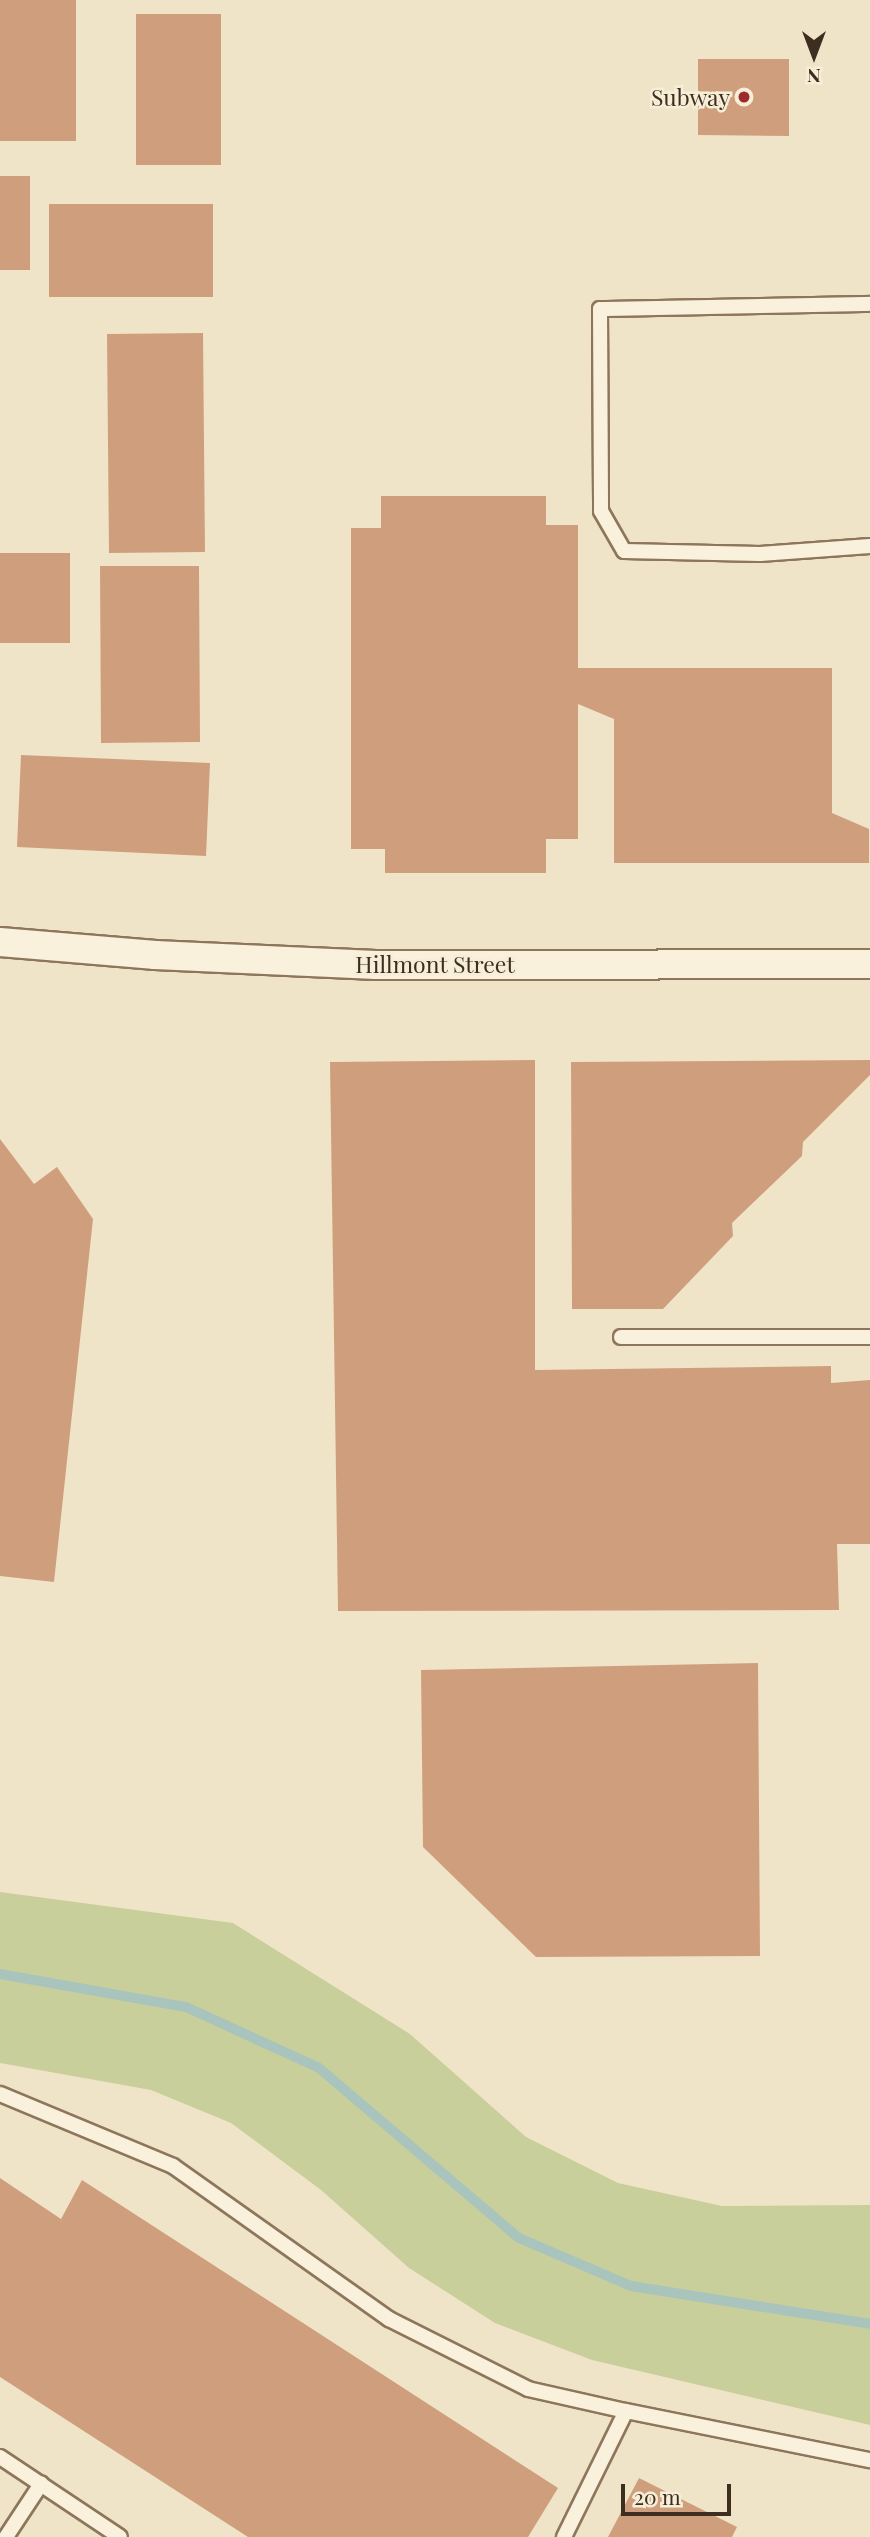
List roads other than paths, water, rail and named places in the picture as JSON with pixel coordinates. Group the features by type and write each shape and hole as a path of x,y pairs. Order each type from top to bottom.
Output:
{"street":[{"name":"Hillmont Street","path":"0,942 155,955 376,965 870,964"}],"lane":[{"path":"870,304 600,309 601,511 624,551 760,554 870,546"},
{"path":"621,1337 870,1337"},
{"path":"0,2094 173,2166 412,2330 528,2389 870,2460"},
{"path":"564,2537 626,2411"},
{"path":"0,2457 120,2537"},
{"path":"6,2537 40,2484"}],"waterway":[{"path":"0,1974 186,2007 319,2068 519,2238 631,2286 870,2324"}],"place":[{"name":"Subway","path":"744,97"}]}
